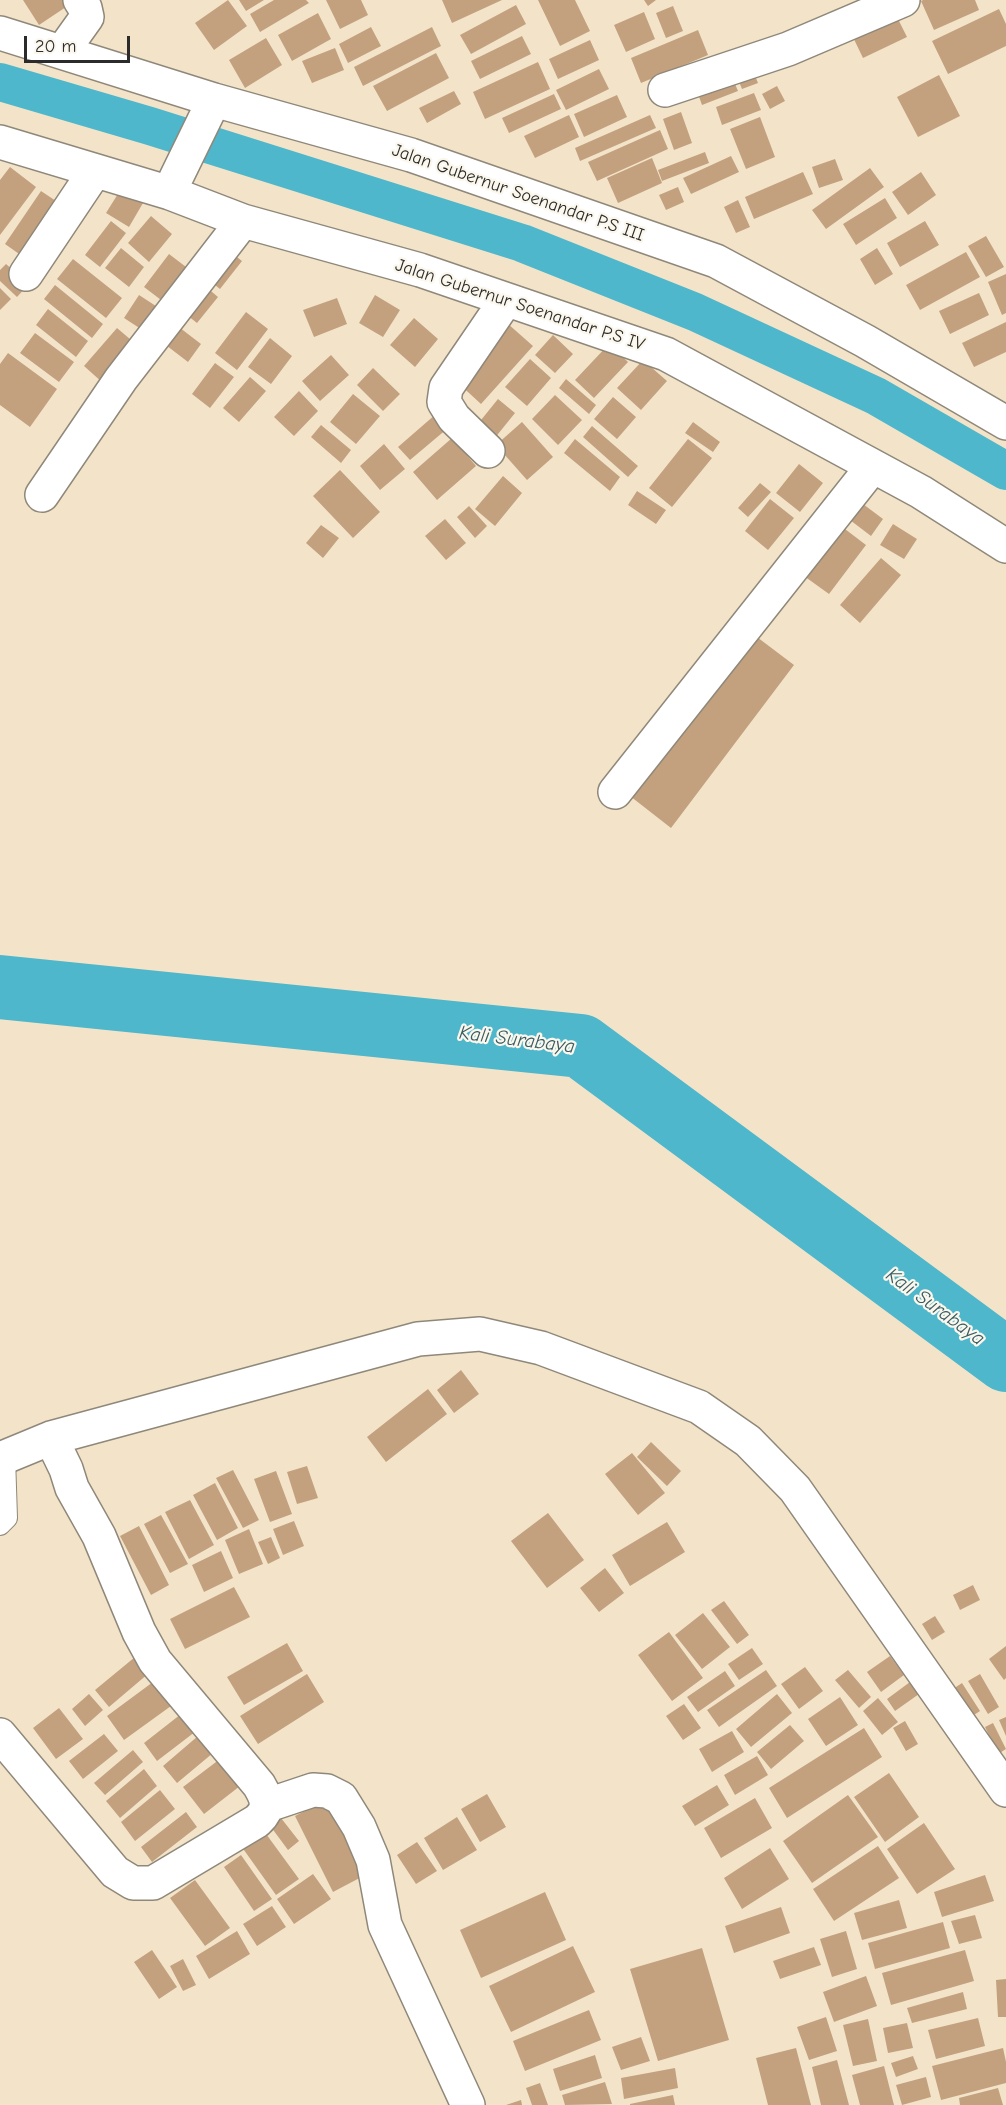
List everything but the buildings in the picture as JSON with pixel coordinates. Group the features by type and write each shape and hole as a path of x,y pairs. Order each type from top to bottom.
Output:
{"street":[{"path":"62,52 87,17 80,0"},
{"path":"665,90 788,49 903,0"},
{"name":"Jalan Gubernur Soenandar P.S III","path":"0,33 62,52 209,110 411,155 716,261 865,341 1006,423"},
{"path":"173,185 209,110"},
{"name":"Jalan Gubernur Soenandar P.S IV","path":"0,142 95,171 173,185 243,221 420,270 666,354 921,492 1006,546"},
{"path":"26,274 95,171"},
{"path":"42,495 121,379 243,221"},
{"path":"488,451 454,418 444,402 446,388 506,300"},
{"path":"615,792 873,466"},
{"path":"3,1458 51,1438 418,1339 480,1334 541,1348 699,1407 748,1441 795,1488 1006,1790"},
{"path":"0,1735 116,1872 133,1883 153,1883 257,1821 264,1815 268,1805 266,1796 259,1785 155,1661 139,1632 99,1536 72,1488 66,1469 51,1438"},
{"path":"268,1805 313,1790 327,1791 341,1798 359,1827 373,1860 385,1925 468,2105"}],"lane":[{"path":"0,1525 7,1518 3,1458"}],"waterway":[{"path":"0,82 150,126 522,243 695,312 876,396 1006,471"},
{"name":"Kali Surabaya","path":"0,987 581,1046 1006,1360"}]}
